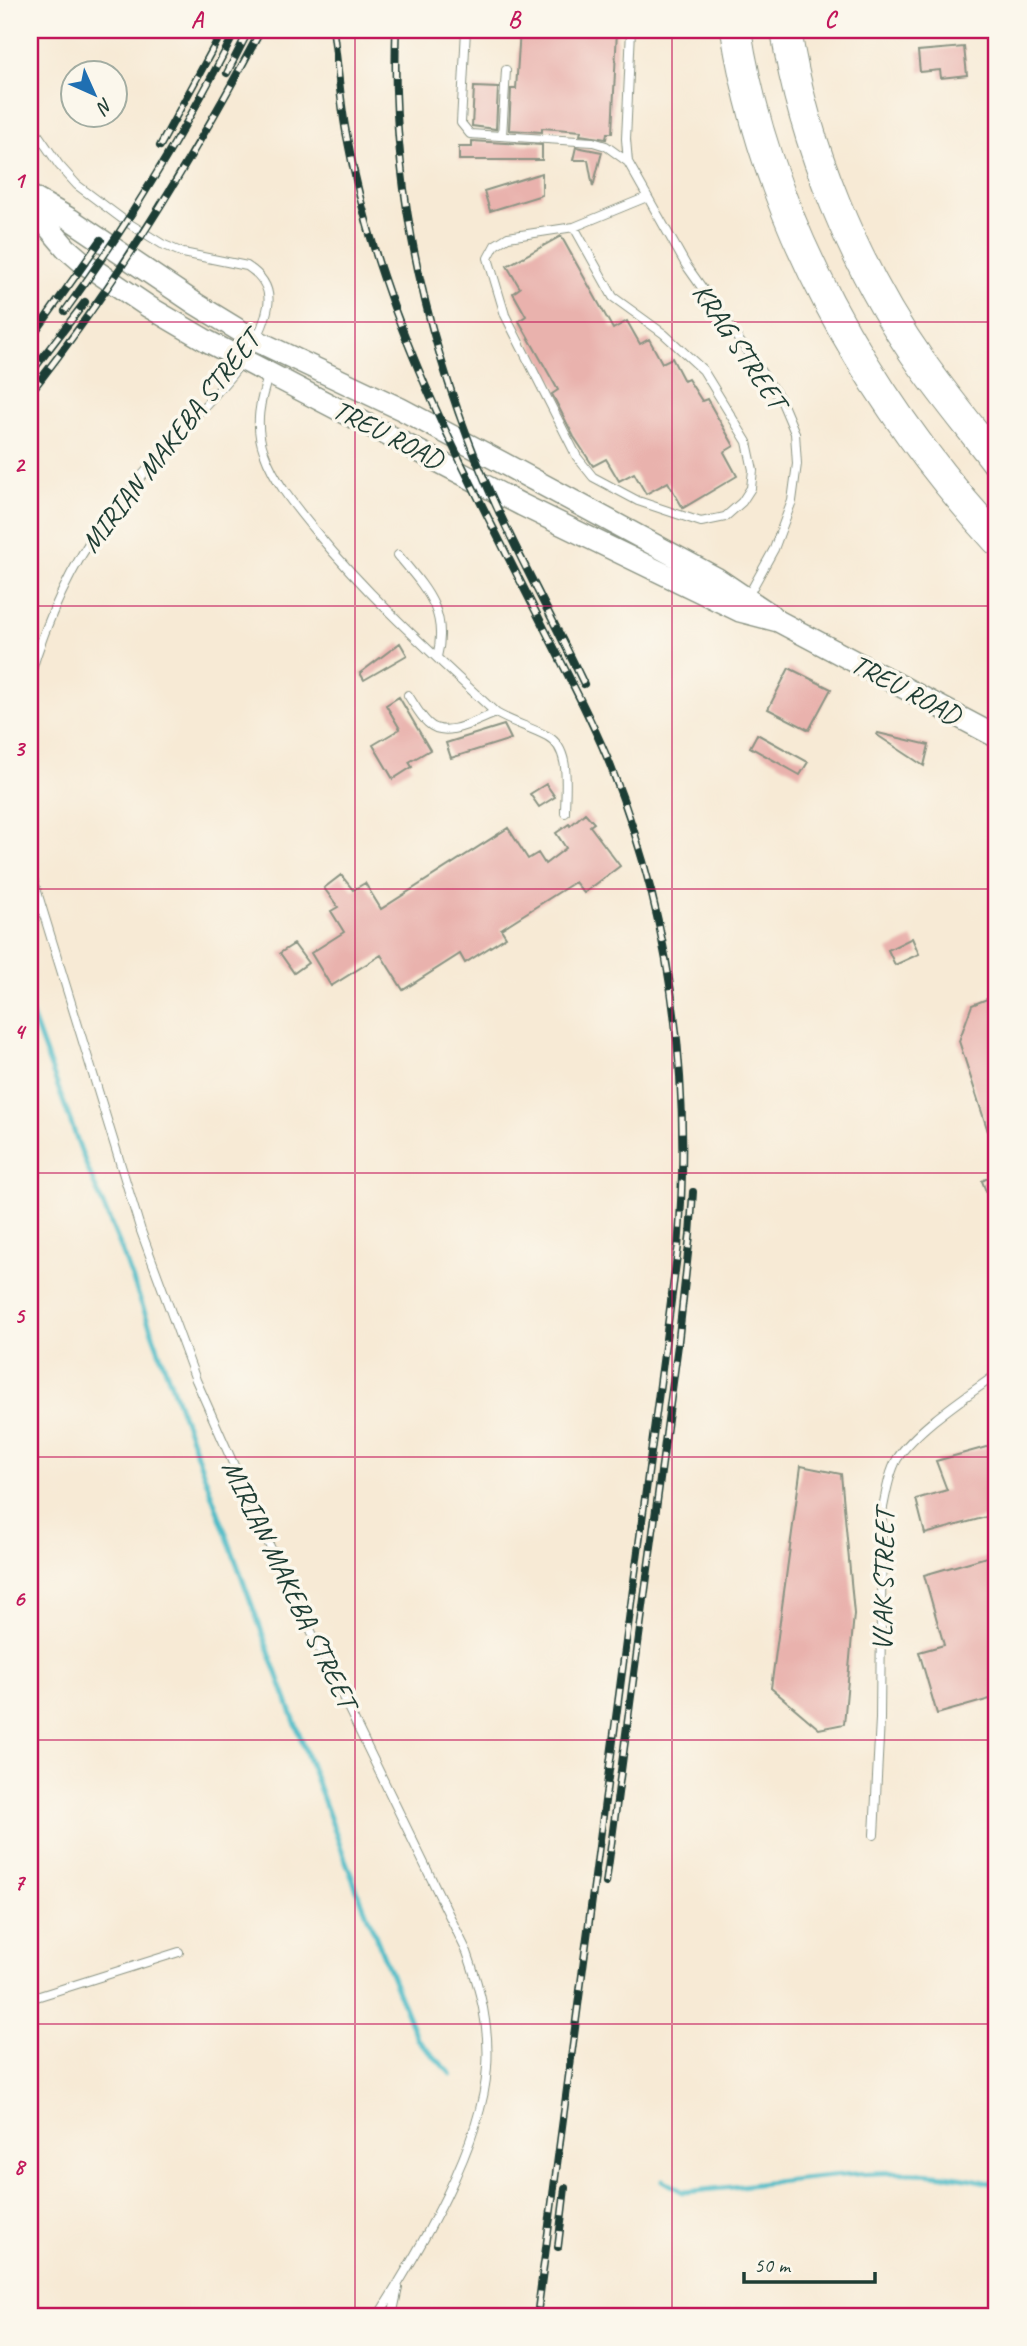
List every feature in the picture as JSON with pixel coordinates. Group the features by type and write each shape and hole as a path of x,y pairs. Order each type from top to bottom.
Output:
{"highway":[{"path":"736,30 743,77 776,186 825,295 890,404 959,498 997,540"},
{"path":"786,30 790,56 810,131 844,227 874,287 922,363 997,462"}],"street":[{"name":"TREU ROAD","path":"30,197 70,219 196,304 255,340 401,409 716,578 744,604"},
{"name":"TREU ROAD","path":"30,197 50,229 81,261 149,307 269,374 522,505 744,604 997,737"}],"lane":[{"path":"466,30 461,123 470,134 593,142 606,146 628,162"},
{"path":"628,162 631,30"},
{"path":"502,136 506,70"},
{"name":"MIRIAN MAKEBA STREET","path":"30,123 59,165 77,185 124,221 162,244 183,253 237,262 254,271 265,283 269,298 264,320 243,359 105,519 85,547 53,607 30,676"},
{"name":"KRAG STREET","path":"628,162 686,265 781,400 795,433 797,464 792,501 774,549 744,604"},
{"path":"574,227 613,297 664,334 703,370 747,442 753,470 751,488 742,502 725,517 701,522 638,501 593,477 578,457 505,315 488,258 495,245 508,237 574,227 648,197"},
{"path":"269,374 260,399 258,423 263,451 276,477 302,515 349,573 437,657 496,713 510,722 551,738 559,746 565,766 565,813"},
{"path":"398,555 429,594 437,609 440,644 437,657"},
{"path":"408,695 426,722 436,729 448,731 496,713"},
{"name":"MIRIAN MAKEBA STREET","path":"30,869 141,1231 196,1380 272,1551 467,1952 481,1994 487,2041 487,2068 473,2132 441,2205 399,2286 378,2316"},
{"name":"VLAK STREET","path":"874,1835 880,1719 882,1512 888,1481 897,1460 914,1440 952,1407 997,1374"},
{"path":"30,1999 179,1952"},
{"name":"MIRIAN MAKEBA STREET","path":"392,2316 399,2286"}],"building":[{"path":"520,30 617,30 612,133 607,133 606,139 580,135 581,131 542,128 542,132 509,130 511,89 516,89"},
{"path":"964,47 967,75 941,78 940,70 920,72 918,51"},
{"path":"474,87 498,88 496,129 472,126"},
{"path":"472,141 542,145 542,160 459,160 459,147 472,147"},
{"path":"576,147 602,152 593,187 588,160 573,160"},
{"path":"542,173 542,195 490,211 484,191"},
{"path":"561,236 613,329 627,321 640,344 649,339 662,363 672,358 684,381 688,379 702,401 707,399 734,446 724,452 737,476 683,508 668,482 646,494 634,473 619,481 606,459 593,466 574,437 552,394 558,390 519,321 526,316 513,293 520,288 507,266"},
{"path":"400,643 407,655 364,680 360,673"},
{"path":"789,668 831,689 809,730 768,709"},
{"path":"399,697 430,750 409,762 412,767 393,779 373,745 400,729 386,705"},
{"path":"504,725 511,739 451,758 446,743"},
{"path":"878,733 929,745 924,766 877,735"},
{"path":"757,734 808,762 800,775 750,747"},
{"path":"546,784 555,797 539,807 530,794"},
{"path":"585,813 594,823 590,826 620,866 584,893 575,882 501,929 506,937 465,963 460,954 403,990 381,955 331,986 311,953 344,932 331,911 338,907 324,888 341,875 353,890 365,883 381,909 508,828 528,859 538,853 545,864 566,848 556,833 569,824 570,826"},
{"path":"912,938 919,954 895,965 888,950"},
{"path":"294,944 308,963 294,973 280,953"},
{"path":"997,995 997,1150 994,1150 959,1041 972,1005"},
{"path":"997,1173 997,1217 996,1217 982,1181"},
{"path":"997,1444 997,1514 925,1534 916,1499 947,1490 936,1461"},
{"path":"801,1466 841,1474 854,1614 844,1724 819,1729 771,1688"},
{"path":"997,1554 997,1697 937,1714 919,1652 944,1645 924,1575"}],"waterway":[{"path":"30,1010 87,1167 120,1245 351,1875 417,2039 451,2074"},
{"path":"663,2180 683,2192 881,2173 959,2177 997,2185"}],"railway":[{"path":"160,146 223,30"},
{"path":"65,311 156,174 236,30"},
{"path":"227,73 249,30"},
{"path":"30,393 94,307 154,217 261,30"},
{"path":"333,30 353,169 372,241 399,321 456,452 595,730 632,825 663,944 679,1064 682,1187 678,1248 537,2316"},
{"path":"396,30 399,143 405,198 427,308 442,363 480,469 584,684"},
{"path":"30,340 101,240"},
{"path":"30,374 85,302"},
{"path":"606,1883 678,1345 693,1192"},
{"path":"558,2247 565,2188"}]}
